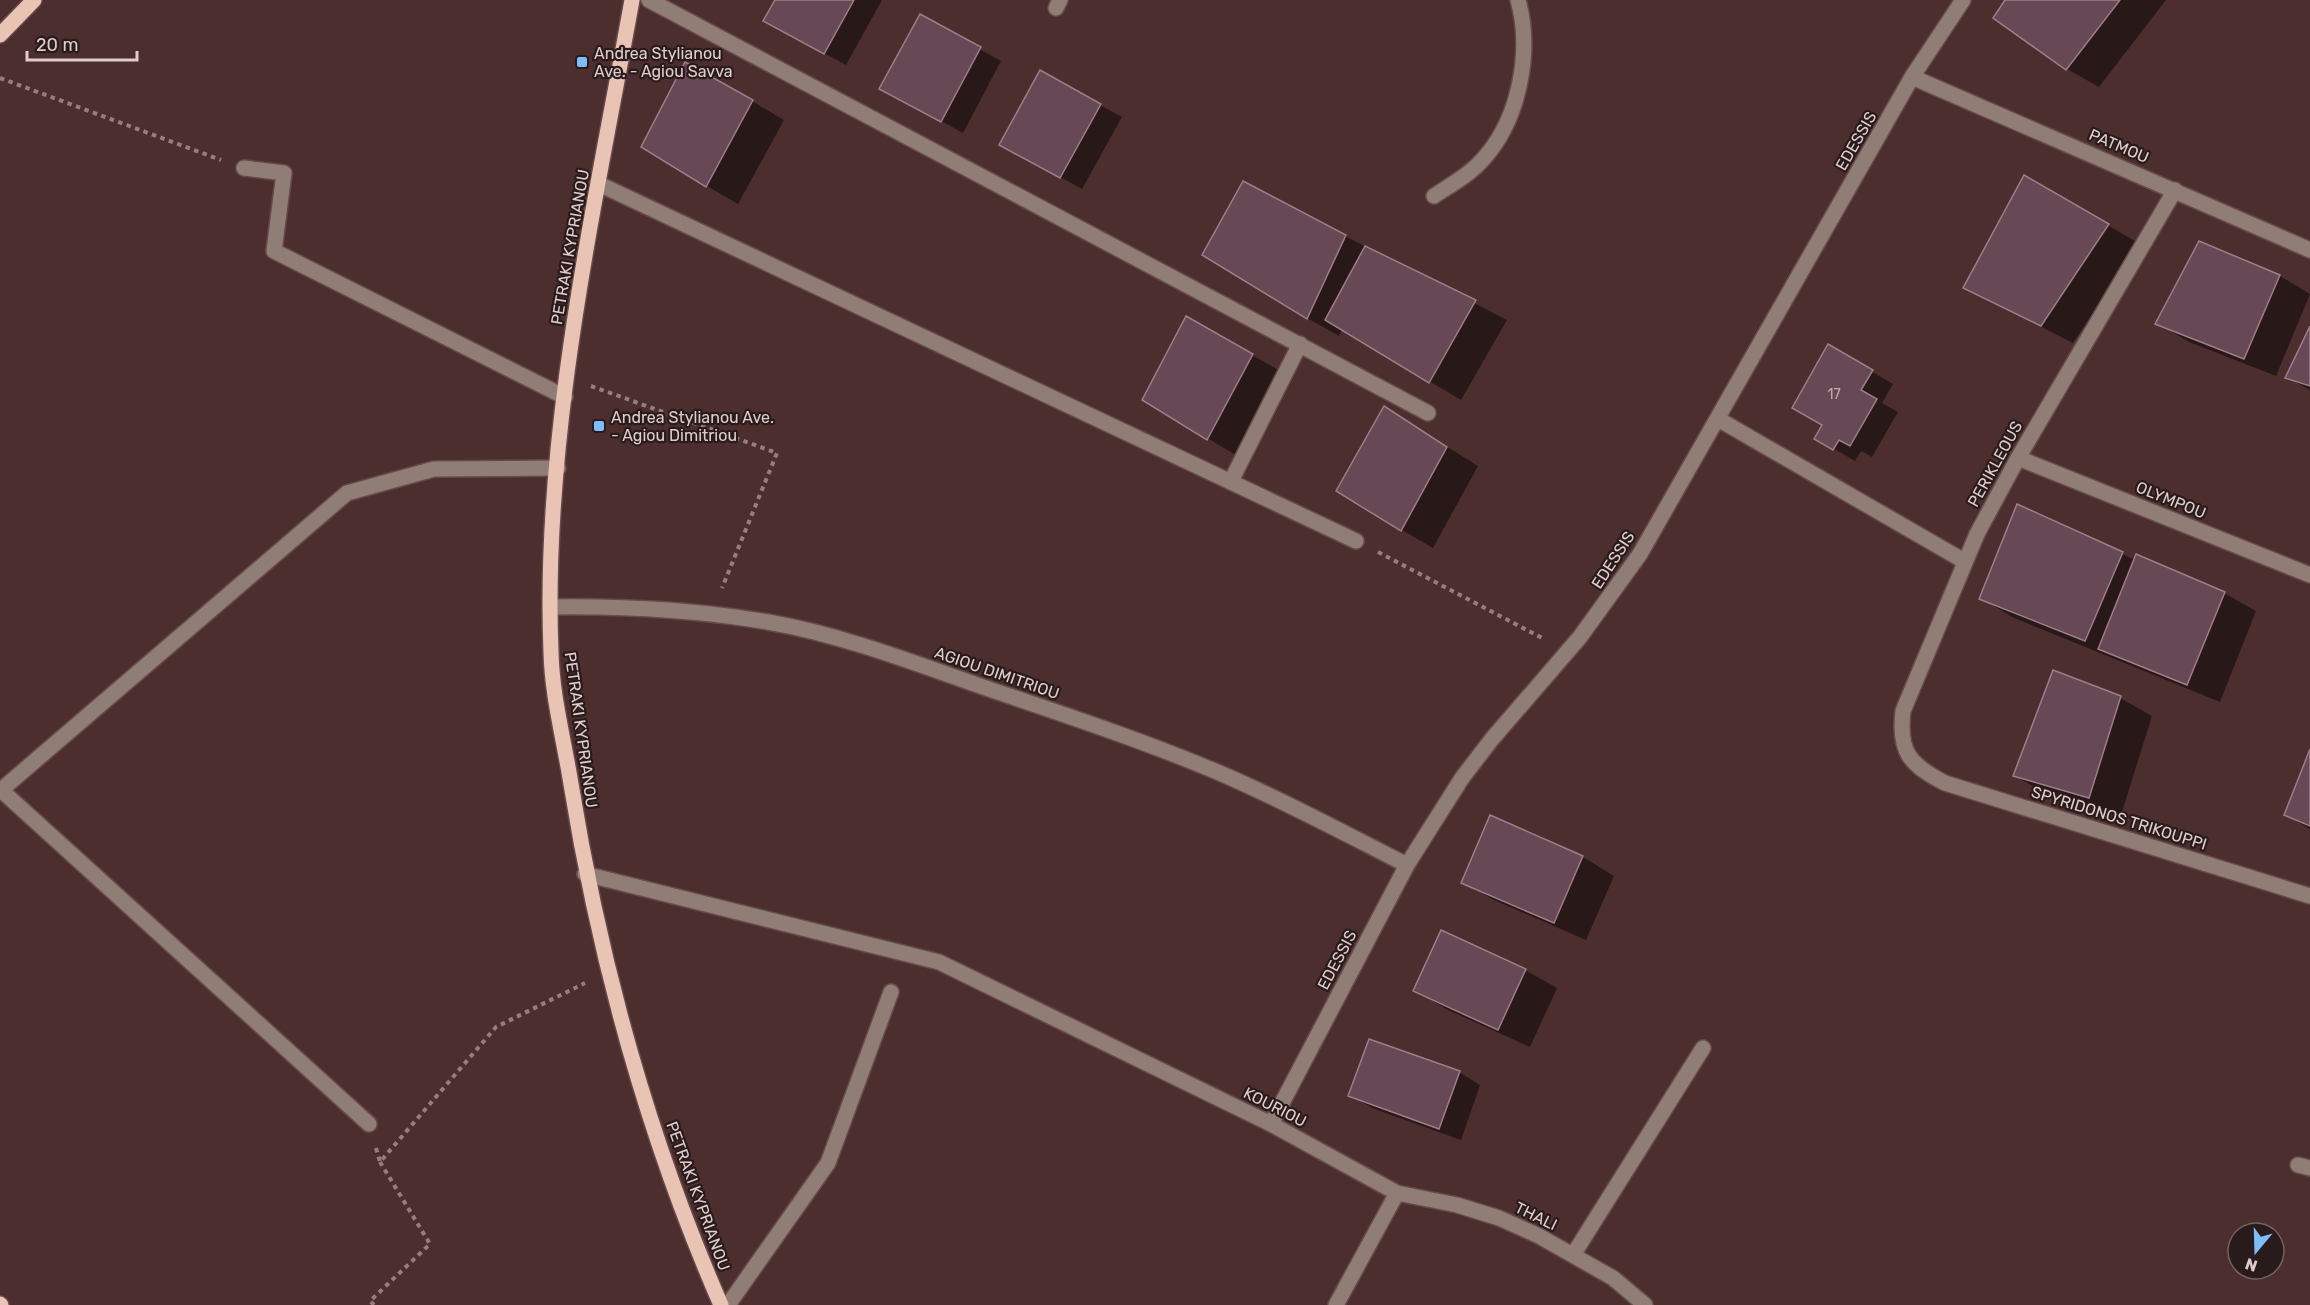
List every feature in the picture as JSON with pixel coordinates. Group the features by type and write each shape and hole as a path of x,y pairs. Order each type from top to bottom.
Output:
{"main road":[{"path":"0,35 34,0"},
{"name":"PETRAKI KYPRIANOU","path":"632,0 567,378 558,468 551,653 558,714 585,874 607,972 653,1129 691,1234 721,1305"}],"street":[{"path":"649,0 1428,413"},
{"path":"1434,196 1470,172 1486,156 1501,133 1514,104 1523,60 1518,0"},
{"name":"EDESSIS","path":"1270,1124 1407,865 1462,778 1605,605 1640,554 1912,77 1963,0"},
{"name":"PATMOU","path":"1912,77 2310,250"},
{"path":"244,168 284,173 274,251 565,397"},
{"path":"599,184 1356,541"},
{"name":"PERIKLEOUS","path":"1920,771 1907,756 1901,732 1903,711 1964,561 2018,458 2175,190"},
{"path":"1231,481 1300,344"},
{"path":"1718,419 1964,561"},
{"name":"OLYMPOU","path":"2018,458 2310,575"},
{"path":"369,1124 1,790 347,493 434,469 558,468"},
{"name":"AGIOU DIMITRIOU","path":"551,607 623,606 712,614 770,623 879,652 1215,771 1283,802 1407,865"},
{"name":"SPYRIDONOS TRIKOUPPI","path":"1920,771 1945,783 2310,896"},
{"name":"KOURIOU","path":"585,874 939,962 1270,1124 1397,1193"},
{"path":"728,1305 828,1163 891,992"},
{"path":"1573,1254 1703,1048"},
{"path":"1336,1305 1397,1193"},
{"name":"THALI","path":"1397,1193 1457,1205 1499,1218 1573,1254 1613,1278 1645,1305"}],"path":[{"path":"0,78 244,168"},
{"path":"567,378 777,453 712,614"},
{"path":"1356,541 1568,651"},
{"path":"380,1162 496,1027 607,972"},
{"path":"369,1124 380,1162 430,1244 370,1301 374,1305"}],"building":[{"path":"775,0 854,0 824,54 763,21"},
{"path":"2005,0 2120,0 2066,70 1993,18"},
{"path":"920,14 981,47 941,122 879,89"},
{"path":"685,62 753,100 706,187 641,147"},
{"path":"1040,70 1101,104 1060,178 999,145"},
{"path":"2024,175 2109,224 2041,326 1963,288"},
{"path":"1243,181 1346,235 1307,319 1202,255"},
{"path":"2199,241 2280,275 2244,359 2155,324"},
{"path":"1365,246 1476,300 1429,383 1325,320"},
{"path":"1186,316 1253,354 1207,440 1142,400"},
{"path":"2310,326 2310,386 2285,378"},
{"path":"1828,344 1873,370 1861,390 1877,399 1850,446 1839,440 1833,450 1814,439 1822,425 1792,408"},
{"path":"1384,406 1447,447 1401,531 1336,491"},
{"path":"2017,504 2123,552 2085,641 1979,599"},
{"path":"2136,554 2225,592 2187,685 2098,649"},
{"path":"2053,670 2121,696 2089,798 2013,776"},
{"path":"2310,749 2310,826 2284,815"},
{"path":"1490,815 1583,856 1554,923 1461,883"},
{"path":"1441,930 1526,969 1498,1030 1413,991"},
{"path":"1369,1039 1460,1071 1439,1129 1348,1096"}],"place":[{"name":"Andrea Stylianou Ave. - Agiou Savva","path":"582,62"},
{"name":"Andrea Stylianou Ave. - Agiou Dimitriou","path":"599,426"}]}
